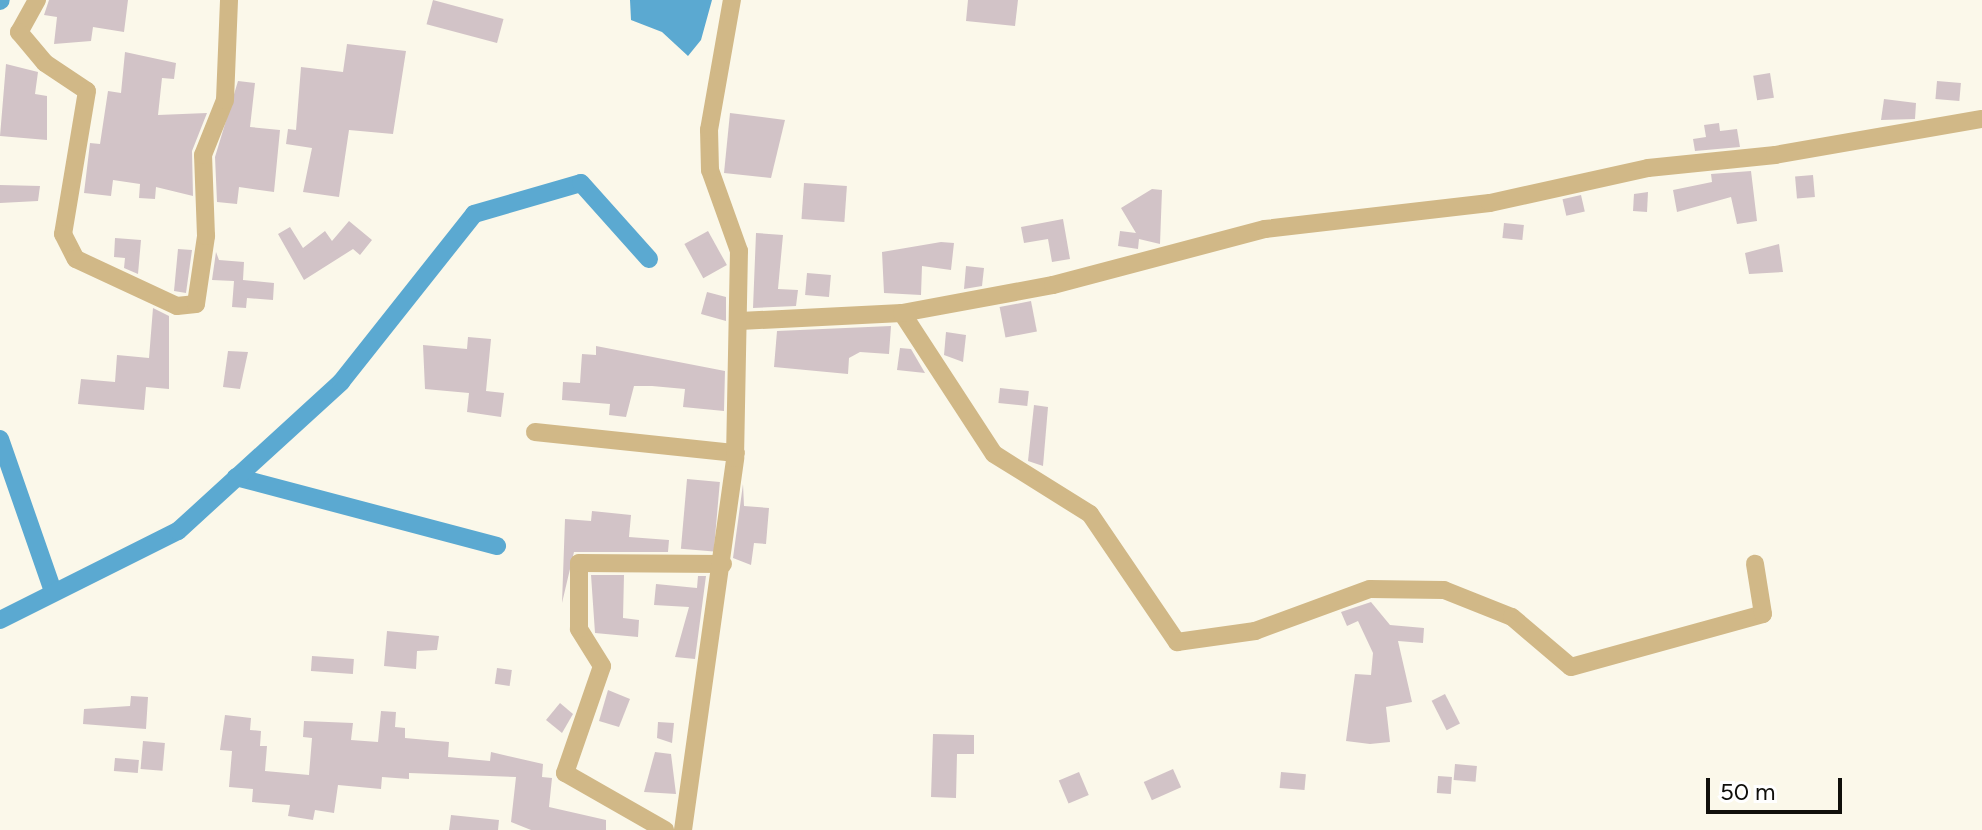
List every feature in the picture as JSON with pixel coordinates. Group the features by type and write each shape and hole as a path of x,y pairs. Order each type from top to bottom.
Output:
{"street":[{"path":"37,0 19,32 45,63 87,91 63,234 76,259 177,306 196,304 206,236 203,155 225,100 229,0"},
{"path":"683,830 723,564 736,453 739,251 710,170 715,84 732,0"},
{"path":"740,321 902,313 1053,285 1265,229 1490,203 1648,168 1775,155 1982,119"},
{"path":"902,313 994,454 1090,514 1177,642 1255,631 1370,589 1444,590 1512,617 1571,667 1763,614 1755,564"},
{"path":"535,432 736,453"},
{"path":"665,830 565,773 602,666 579,629 579,563 723,564"}],"water":[{"path":"630,0 712,0 701,40 688,56 662,32 631,20"}],"building":[{"path":"49,0 128,0 124,32 93,27 91,41 54,44 57,17 44,15"},
{"path":"433,0 504,19 497,43 427,24"},
{"path":"968,0 1018,0 1015,26 966,21"},
{"path":"347,44 406,51 393,134 349,130 339,197 303,192 312,148 286,144 288,129 296,130 301,67 343,72"},
{"path":"125,52 176,63 174,79 162,78 158,115 207,113 192,151 193,196 156,187 155,199 139,198 140,184 113,180 111,196 84,193 90,143 100,144 108,91 121,93"},
{"path":"6,64 38,72 35,94 47,96 47,140 0,136"},
{"path":"1770,73 1774,98 1757,100 1753,76"},
{"path":"238,81 255,83 250,127 280,130 274,192 239,187 237,204 217,202 215,157"},
{"path":"1937,81 1961,83 1959,101 1935,99"},
{"path":"1884,99 1916,103 1915,119 1881,120"},
{"path":"730,113 785,120 771,178 724,173"},
{"path":"1719,123 1720,131 1737,129 1740,147 1695,151 1693,139 1706,137 1704,125"},
{"path":"1751,171 1757,221 1737,224 1731,197 1677,212 1673,190 1712,182 1711,174"},
{"path":"1813,175 1815,197 1797,198 1795,177"},
{"path":"804,183 847,186 844,222 801,219"},
{"path":"0,185 40,186 38,201 0,203"},
{"path":"1152,189 1162,190 1160,244 1139,239 1138,249 1118,246 1120,231 1136,233 1121,208"},
{"path":"1648,192 1647,212 1633,211 1634,194"},
{"path":"1581,195 1585,212 1566,216 1562,199"},
{"path":"1063,219 1070,259 1052,262 1048,239 1024,243 1021,227"},
{"path":"349,221 372,240 360,255 353,249 304,280 278,234 290,227 303,248 325,231 332,241"},
{"path":"1504,223 1524,225 1522,240 1502,238"},
{"path":"708,231 727,265 703,278 684,244"},
{"path":"756,233 783,235 778,289 798,290 796,306 753,308"},
{"path":"115,238 141,240 138,274 124,268 125,258 114,257"},
{"path":"941,242 954,243 951,270 922,266 921,295 884,293 882,252"},
{"path":"1779,244 1783,272 1749,274 1745,253"},
{"path":"178,249 192,250 186,293 174,291"},
{"path":"216,252 219,260 244,262 243,280 274,283 273,300 247,298 246,308 232,307 234,281 212,280"},
{"path":"966,266 984,268 982,286 964,289"},
{"path":"807,273 831,275 829,297 805,295"},
{"path":"707,292 726,297 726,321 701,314"},
{"path":"1031,301 1037,331 1006,338 1000,307"},
{"path":"153,308 169,316 169,389 146,387 144,410 78,404 81,379 115,382 117,355 149,358"},
{"path":"891,326 889,354 860,352 849,358 848,374 774,367 777,331"},
{"path":"946,332 966,335 963,362 944,355"},
{"path":"468,337 491,339 486,391 504,393 501,417 467,412 469,393 425,389 423,345 467,349"},
{"path":"596,346 725,371 724,411 683,407 685,389 652,386 634,386 626,417 609,415 610,404 562,400 563,382 580,383 582,354 596,355"},
{"path":"900,348 911,349 925,373 897,370"},
{"path":"228,351 248,352 240,389 223,387"},
{"path":"1000,388 1029,391 1027,406 998,403"},
{"path":"1034,405 1048,407 1043,466 1028,461"},
{"path":"687,479 720,482 714,552 681,549"},
{"path":"743,484 744,506 769,508 766,544 754,543 751,565 733,558"},
{"path":"592,511 631,515 629,537 669,540 668,552 574,552 562,603 565,519 591,521"},
{"path":"591,575 624,575 623,618 639,620 638,637 595,633"},
{"path":"698,576 706,576 695,659 675,657 689,607 654,605 656,584 697,588"},
{"path":"1371,602 1390,625 1424,628 1423,643 1398,641 1412,702 1386,707 1390,742 1370,744 1346,741 1355,674 1371,675 1373,653 1358,621 1347,626 1341,612"},
{"path":"387,631 439,636 437,650 417,651 416,669 384,666"},
{"path":"312,656 354,659 353,674 311,671"},
{"path":"497,668 512,670 510,686 495,684"},
{"path":"608,690 630,699 619,727 599,721"},
{"path":"1445,694 1460,723 1447,730 1432,701"},
{"path":"131,696 148,697 146,729 83,724 84,709 130,706"},
{"path":"560,703 573,714 562,733 546,720"},
{"path":"381,711 396,712 395,727 405,728 405,738 449,742 448,757 490,761 491,752 543,764 542,777 552,778 549,807 606,820 606,830 531,830 511,822 516,777 409,773 409,779 382,777 381,789 338,785 334,813 315,810 313,820 288,816 290,805 252,802 253,789 229,787 232,751 220,750 225,715 251,718 250,730 261,731 260,746 267,746 265,771 309,775 312,738 303,737 304,721 353,723 351,740 378,742"},
{"path":"658,722 674,723 672,743 657,738"},
{"path":"933,734 974,735 974,754 957,754 956,798 931,797"},
{"path":"143,741 165,743 162,771 141,769"},
{"path":"655,752 671,754 676,794 644,792"},
{"path":"115,758 139,760 138,773 114,771"},
{"path":"1455,764 1477,766 1476,782 1454,780"},
{"path":"1173,769 1181,787 1152,800 1144,782"},
{"path":"1079,772 1089,795 1069,804 1059,781"},
{"path":"1281,772 1306,774 1305,790 1280,788"},
{"path":"1438,776 1452,777 1451,794 1437,793"},
{"path":"451,815 499,820 498,830 449,830"}],"waterway":[{"path":"0,620 178,531 341,382 474,214 581,183 649,259"},
{"path":"0,439 53,591"},
{"path":"236,477 497,546"}]}
